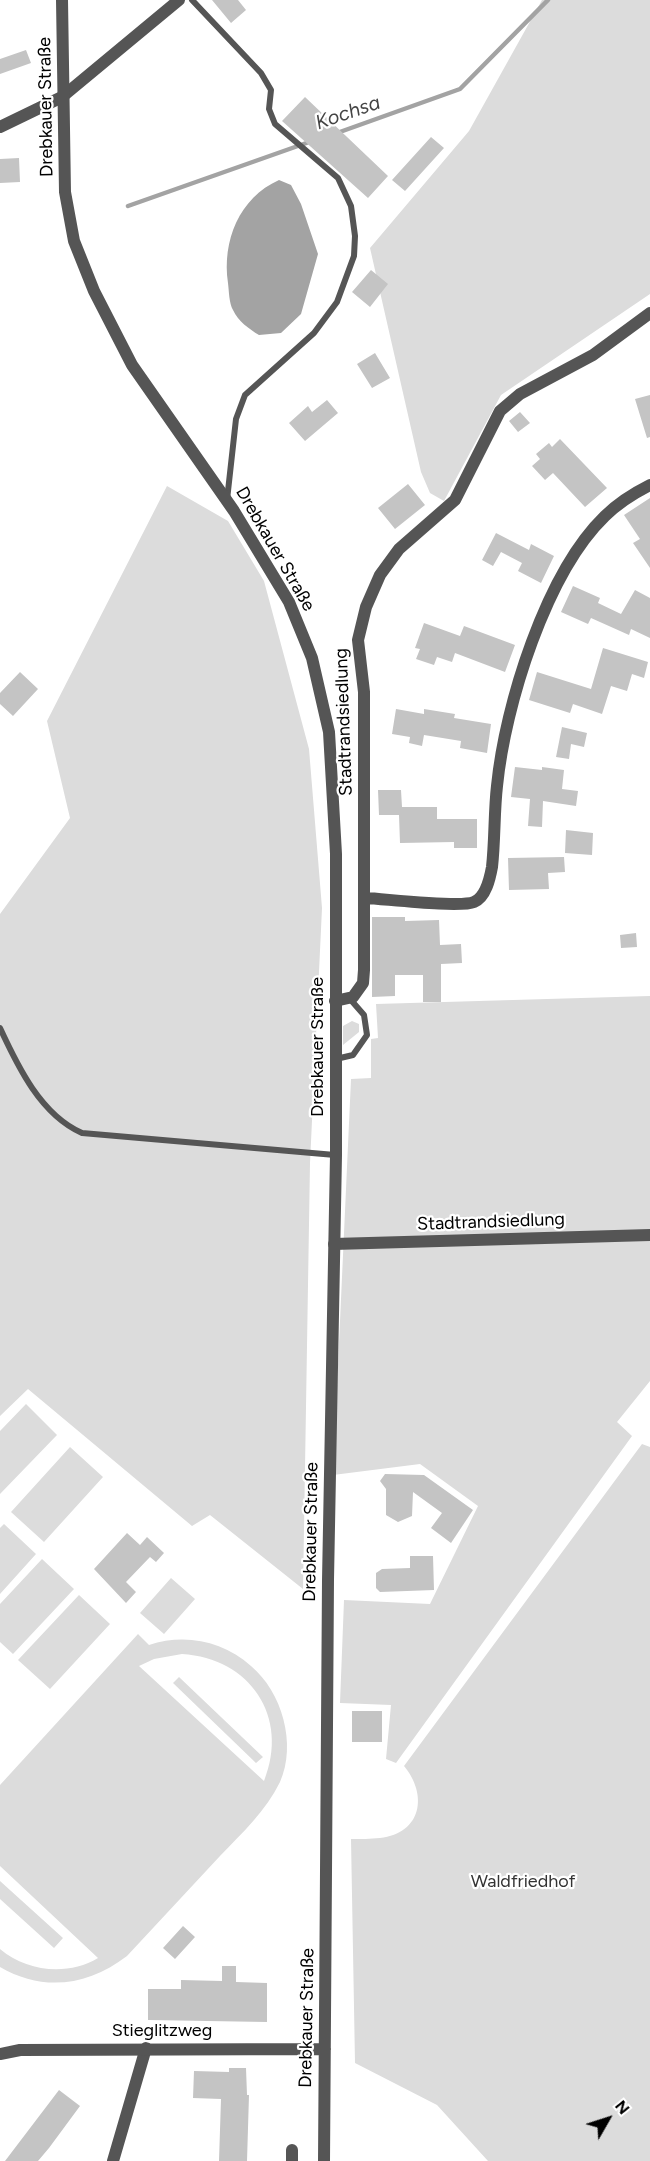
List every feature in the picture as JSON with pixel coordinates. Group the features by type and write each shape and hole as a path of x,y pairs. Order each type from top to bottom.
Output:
{"street":[{"name":"Drebkauer Straße","path":"62,0 65,192 74,241 94,291 132,365 226,500 289,602 312,658 329,732 336,854 336,1155 328,1580 324,2161"},
{"path":"0,127 62,97 179,0"},
{"name":"Stadtrandsiedlung","path":"350,999 363,983 366,898 364,692 358,640 366,607 380,574 399,549 455,500 500,411 520,394 593,356 650,313"},
{"path":"366,898 451,905 475,902 486,891 492,868 497,783 511,710 542,620 564,571 586,537 605,515 650,485"},
{"path":"335,1001 350,999"},
{"name":"Stadtrandsiedlung","path":"334,1244 650,1235"},
{"path":"112,2161 146,2048"},
{"name":"Stieglitzweg","path":"0,2054 20,2050 146,2048 325,2049"}],"lane":[{"path":"192,0 261,73 271,90 270,109 275,124 338,178 351,206 355,236 354,256 337,302 314,333 245,395 236,419 226,500"},
{"path":"336,1059 353,1054 368,1035 363,1015 350,999"},
{"path":"0,1029 18,1066 52,1113 68,1127 82,1133 336,1155"}],"green space":[{"path":"542,0 650,0 650,294 501,395 444,501 430,493 421,472 370,248 469,131"},
{"path":"167,486 228,521 264,581 309,749 322,908 310,1163 303,1589 210,1515 192,1526 28,1389 0,1416 0,914 70,818 47,721"},
{"path":"650,996 650,1381 617,1422 632,1436 396,1763 386,1759 391,1705 340,1703 344,1600 430,1604 478,1506 420,1464 333,1475 351,1079 371,1078 371,1039 378,1038 376,1004"},
{"path":"352,1021 359,1024 359,1032 343,1045 343,1026"},
{"path":"26,1404 57,1435 0,1494 0,1431"},
{"name":"Waldfriedhof","path":"642,1444 650,1447 650,2161 488,2161 437,2105 355,2063 351,1839 394,1835 405,1829 412,1821 417,1811 418,1800 412,1777 404,1766"},
{"path":"70,1447 103,1477 44,1542 11,1512"},
{"path":"4,1524 36,1554 0,1594 0,1528"},
{"path":"42,1559 74,1589 13,1654 0,1642 0,1604"},
{"path":"171,1578 195,1599 164,1634 140,1613"},
{"path":"79,1595 110,1624 50,1689 18,1660"},
{"path":"138,1634 149,1645 163,1641 190,1640 216,1645 240,1657 262,1677 271,1690 284,1720 287,1752 285,1767 280,1782 261,1812 127,1956 97,1974 81,1979 65,1982 32,1980 0,1967 0,1949 22,1963 48,1969 74,1967 98,1958 0,1866 0,1785","holes":["182,1654 206,1658 227,1667 245,1679 258,1695 267,1714 272,1735 271,1757 264,1781 139,1666 154,1659"]},
{"path":"179,1677 263,1757 256,1763 173,1683"},
{"path":"0,1881 63,1938 54,1948 0,1899"}],"shaded area":[{"path":"279,180 291,185 301,204 318,254 301,314 281,333 259,335 241,321 232,307 229,297 228,252 236,222 244,209 265,188"}],"building":[{"path":"212,0 238,0 246,10 231,23"},
{"path":"26,50 31,63 0,74 0,59"},
{"path":"305,97 388,176 368,198 282,121"},
{"path":"431,137 444,148 405,191 392,180"},
{"path":"19,158 20,182 0,183 0,159"},
{"path":"371,270 388,284 370,307 352,292"},
{"path":"375,353 390,378 372,388 357,364"},
{"path":"650,395 650,437 647,438 635,399"},
{"path":"327,400 338,413 305,441 289,423 308,406 312,412"},
{"path":"520,412 530,423 518,432 509,421"},
{"path":"560,439 607,488 585,507 553,473 545,480 532,466 540,459 536,454 549,443 552,447"},
{"path":"408,484 425,505 395,529 378,508"},
{"path":"650,498 650,568 633,543 640,539 624,515"},
{"path":"496,533 529,550 531,544 554,556 541,583 518,571 522,563 501,552 493,566 482,560"},
{"path":"573,586 600,598 598,603 621,614 635,590 650,598 650,638 631,629 629,635 591,618 588,624 561,612"},
{"path":"424,623 460,636 464,626 515,645 505,672 455,653 452,662 437,657 434,665 416,659 420,649 415,648"},
{"path":"603,648 648,662 644,678 632,674 627,691 611,686 602,714 573,704 570,713 529,700 537,672 591,689"},
{"path":"20,672 38,689 13,716 0,704 0,693"},
{"path":"396,709 424,714 424,709 455,714 454,718 491,724 487,753 460,748 461,741 424,735 422,746 409,743 410,737 392,734"},
{"path":"562,727 587,733 584,747 571,744 569,759 556,757"},
{"path":"515,767 564,770 562,789 578,791 576,806 543,801 542,827 528,826 530,799 511,797"},
{"path":"378,790 401,790 402,807 437,807 437,819 477,819 477,848 454,848 454,842 400,843 399,815 379,815"},
{"path":"566,830 593,833 592,855 565,853"},
{"path":"564,857 565,872 548,873 549,889 509,890 508,858"},
{"path":"372,917 405,917 405,921 439,920 440,945 461,944 462,963 441,964 441,1002 423,1002 423,975 395,975 395,996 372,997"},
{"path":"636,933 637,947 621,948 620,935"},
{"path":"385,1474 424,1475 473,1510 451,1543 431,1528 442,1513 413,1492 412,1516 398,1522 386,1515 386,1489 380,1481"},
{"path":"127,1533 140,1545 147,1537 164,1553 156,1562 150,1557 126,1582 136,1592 126,1603 94,1569"},
{"path":"410,1556 433,1556 434,1590 380,1592 376,1588 376,1573 382,1569 410,1568"},
{"path":"352,1711 382,1711 382,1742 352,1742"},
{"path":"183,1926 195,1937 175,1959 163,1948"},
{"path":"222,1966 236,1966 236,1982 267,1983 267,2022 148,2020 148,1989 181,1989 181,1980 222,1981"},
{"path":"229,2068 246,2068 247,2095 249,2095 247,2161 219,2161 221,2099 193,2098 194,2071 229,2072"},
{"path":"59,2090 80,2106 49,2148 38,2161 5,2161"}],"waterway":[{"name":"Kochsa","path":"337,133 460,89 548,0"},
{"name":"Kochsa","path":"128,206 312,141"}]}
